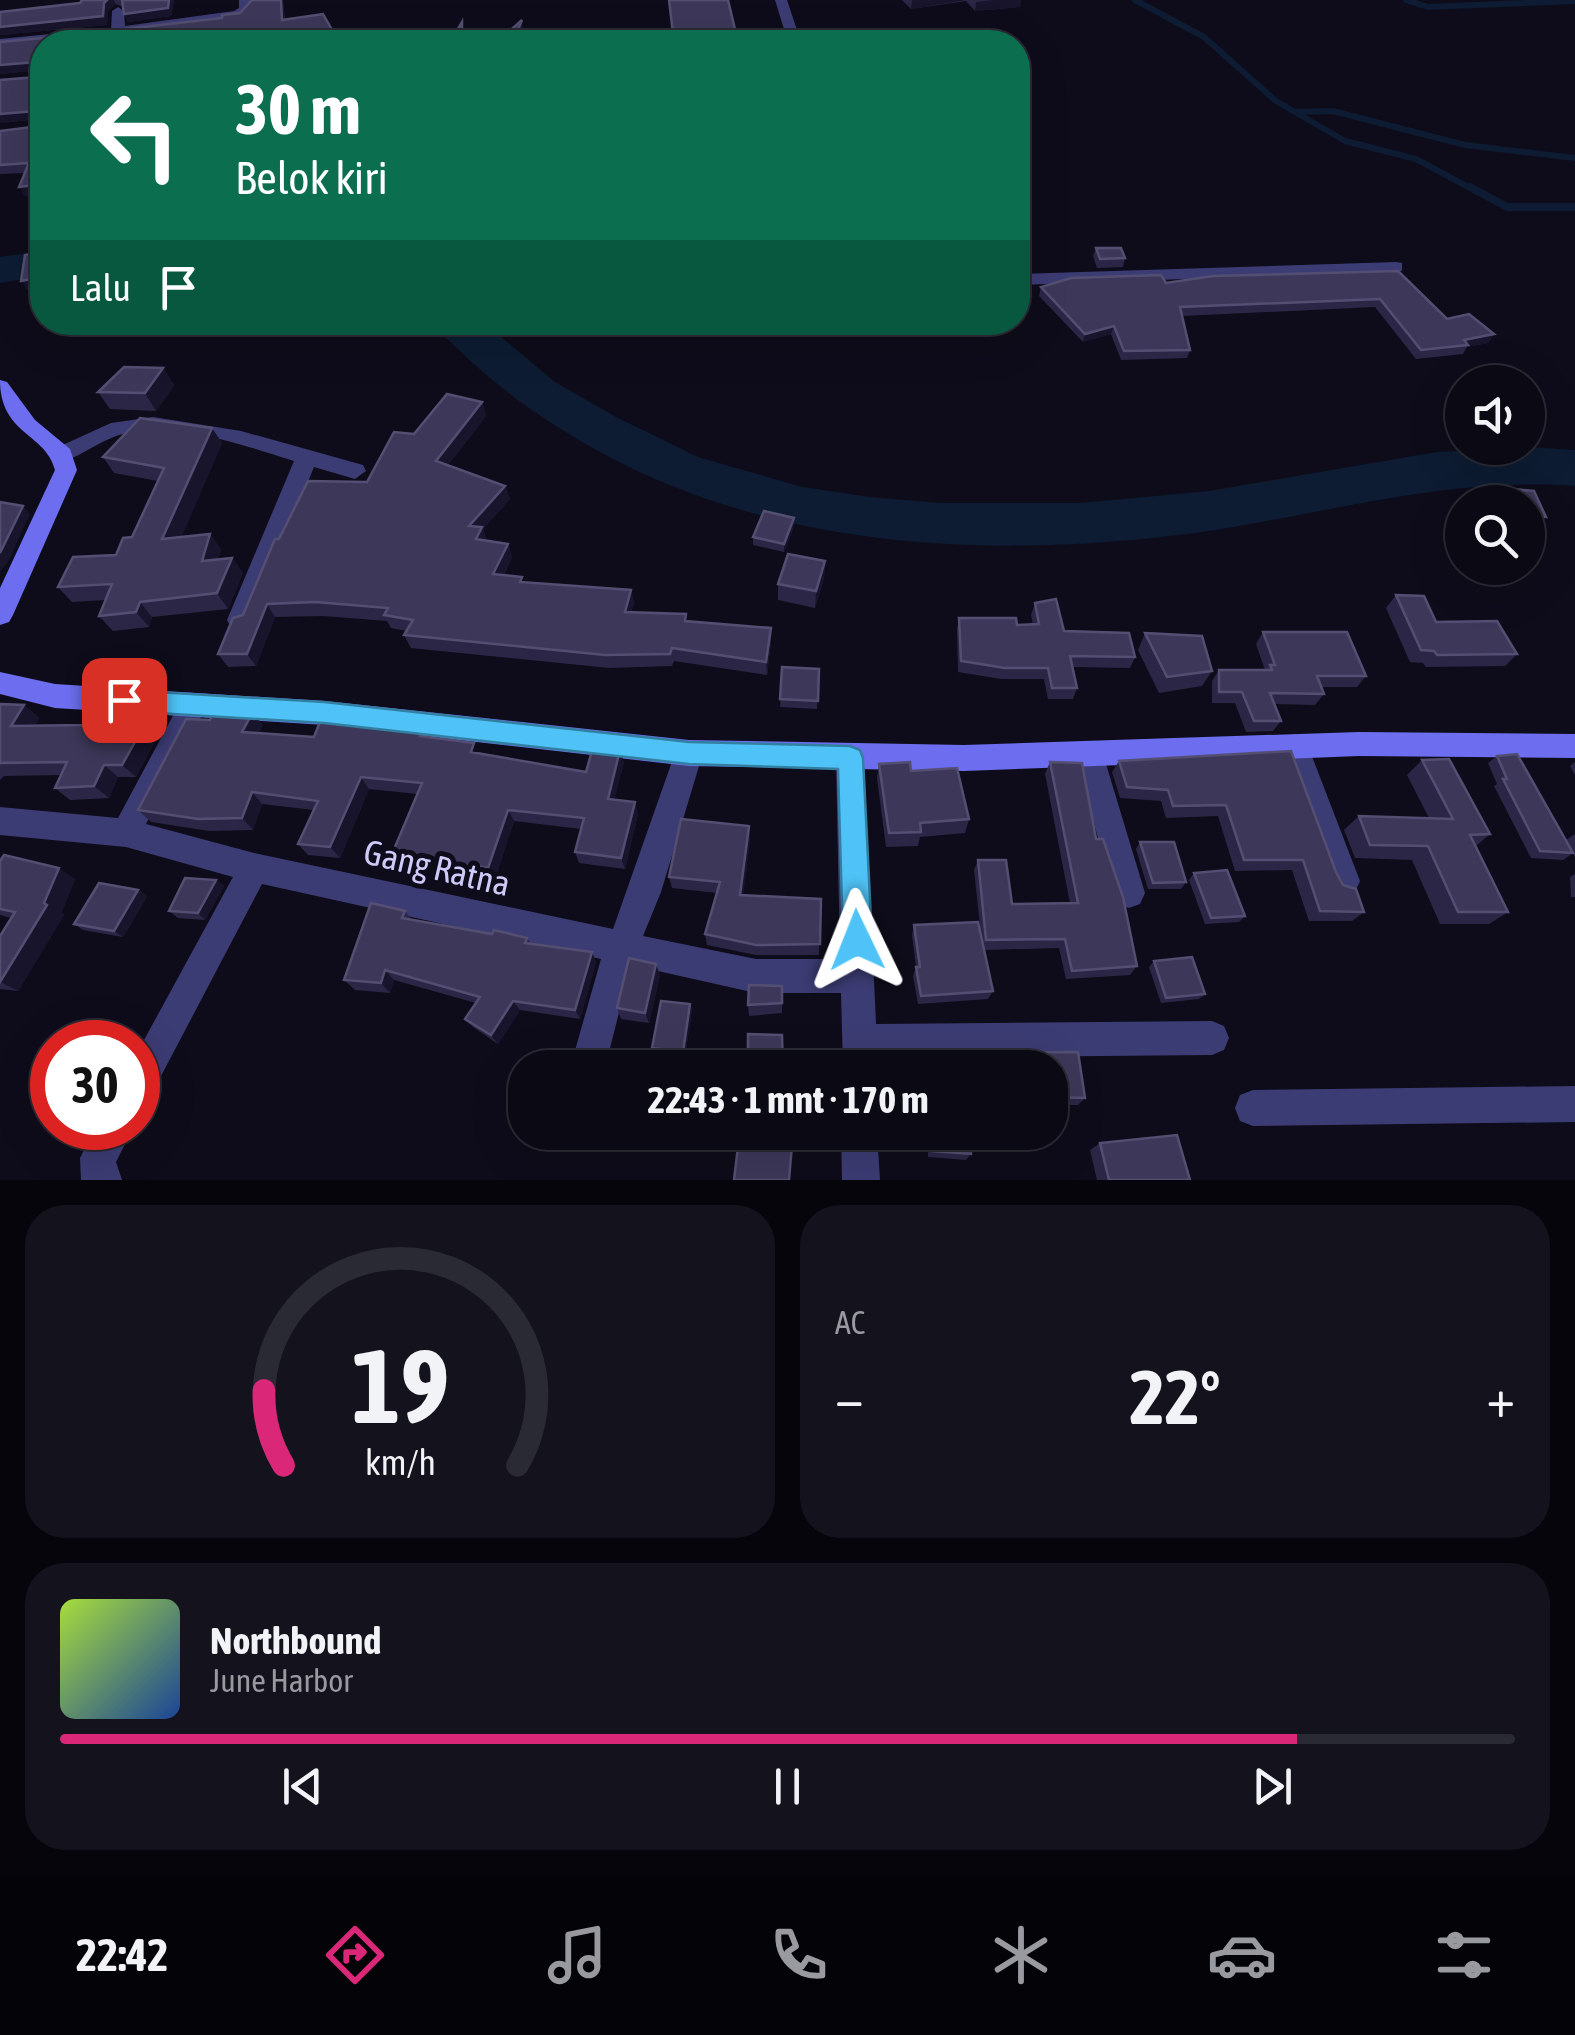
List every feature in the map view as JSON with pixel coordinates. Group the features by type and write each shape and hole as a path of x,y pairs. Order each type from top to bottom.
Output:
{"street":[{"path":"156,30 238,14 246,9 245,0"},
{"path":"791,0 781,0 791,30"},
{"path":"118,11 119,30"},
{"path":"0,43 30,42"},
{"path":"1030,280 1396,267"},
{"path":"0,387 27,424 62,454 66,470 0,614"},
{"path":"62,454 124,426 151,425 238,438 354,471"},
{"path":"240,620 306,458"},
{"path":"0,683 55,696 451,725 689,753 850,758 1294,746 1575,746"},
{"path":"126,833 193,705"},
{"path":"1294,746 1344,881"},
{"path":"591,1050 608,981 646,892 689,753"},
{"path":"1088,754 1129,893"},
{"path":"850,758 861,1050"},
{"name":"Gang Ratna","path":"0,821 126,833 254,868 620,950 756,976 858,976"},
{"path":"160,1044 254,868"},
{"path":"949,1050 1212,1038"},
{"path":"1252,1108 1575,1104"},
{"path":"103,1180 96,1166 104,1150"},
{"path":"860,1150 861,1180"}],"building":[{"path":"107,0 103,16 0,27 0,12"},
{"path":"122,0 169,0 168,8 124,14"},
{"path":"252,0 281,0 282,20 323,14 332,30 126,30 222,18 240,13"},
{"path":"669,0 728,0 735,30 673,30"},
{"path":"30,39 30,63 0,65 0,42"},
{"path":"30,78 30,112 0,114 0,80"},
{"path":"30,127 30,186 19,187 29,163 0,165 0,131"},
{"path":"1096,248 1121,248 1125,258 1100,259"},
{"path":"30,254 30,279 21,281 25,255"},
{"path":"1398,271 1447,319 1469,314 1494,334 1464,340 1468,345 1421,350 1380,299 1180,307 1190,350 1124,351 1114,326 1085,334 1041,287 1071,278 1161,275 1166,283 1213,276"},
{"path":"124,367 163,368 145,393 98,392"},
{"path":"447,394 482,402 436,461 505,486 469,526 482,527 476,539 508,544 493,574 522,577 520,582 631,590 625,612 686,614 685,621 771,628 766,662 672,648 670,654 605,655 404,635 413,620 384,615 388,608 315,602 267,604 247,654 218,654 233,618 243,615 275,539 279,539 308,481 367,482 394,432 414,434"},
{"path":"140,418 212,428 162,539 210,534 202,561 232,558 217,593 140,602 136,612 99,616 112,584 58,587 73,557 116,555 123,538 132,537 164,468 103,457"},
{"path":"0,502 23,506 0,553"},
{"path":"764,511 794,518 784,544 753,537"},
{"path":"788,554 825,561 816,591 778,584"},
{"path":"1396,595 1424,596 1436,622 1497,621 1517,654 1437,655 1421,650"},
{"path":"1056,599 1064,631 1129,633 1135,657 1070,656 1077,688 1052,688 1048,668 1005,668 961,661 959,618 1016,618 1017,625 1039,624 1035,603"},
{"path":"1263,632 1347,632 1366,676 1317,676 1324,694 1270,693 1281,721 1254,721 1242,692 1219,692 1219,670 1272,670 1270,665 1275,665"},
{"path":"1145,633 1202,636 1212,671 1167,677"},
{"path":"782,667 819,669 818,701 780,699"},
{"path":"0,704 24,705 11,726 84,725 92,709 128,708 124,719 148,719 122,765 104,765 94,786 55,788 67,762 0,763"},
{"path":"215,710 253,712 242,732 314,737 321,719 422,731 420,736 474,743 471,752 586,772 593,747 620,750 608,799 635,802 621,858 575,852 584,818 508,810 488,868 392,854 422,783 361,777 330,847 298,844 318,801 252,792 242,818 198,819 138,810 186,719 210,720"},
{"path":"1291,751 1336,872 1343,885 1356,889 1364,912 1320,911 1303,860 1244,860 1226,805 1173,806 1168,790 1127,787 1119,761"},
{"path":"1517,754 1573,853 1540,851 1503,779 1507,779 1497,756"},
{"path":"1449,759 1490,834 1470,835 1508,912 1458,912 1428,846 1370,845 1359,816 1453,819 1422,760"},
{"path":"910,762 911,771 957,768 969,819 920,823 921,832 889,833 879,764"},
{"path":"1050,762 1082,763 1096,839 1103,839 1123,897 1137,966 1072,971 1065,939 986,940 978,860 1006,860 1012,904 1078,903"},
{"path":"681,819 749,826 740,895 821,899 820,944 756,945 705,934 720,882 669,877"},
{"path":"1140,842 1174,842 1186,882 1153,883"},
{"path":"4,855 59,868 44,903 47,905 0,982 0,936 15,912 0,909 0,861"},
{"path":"1227,870 1245,916 1211,918 1194,873"},
{"path":"185,878 216,880 198,913 169,911"},
{"path":"99,883 138,890 114,931 74,924"},
{"path":"371,903 405,911 402,918 492,934 494,930 527,938 525,943 592,952 575,1010 513,1001 491,1035 465,1019 480,997 385,970 381,983 344,980"},
{"path":"978,922 993,991 921,996 914,925"},
{"path":"1192,957 1205,994 1166,998 1154,961"},
{"path":"629,958 656,964 645,1013 617,1008"},
{"path":"749,985 782,986 782,1003 748,1005"},
{"path":"661,1001 690,1004 683,1050 652,1048"},
{"path":"748,1034 782,1035 782,1050 748,1050"},
{"path":"1068,1052 1078,1052 1085,1098 1068,1098"},
{"path":"1177,1135 1190,1180 1109,1180 1100,1143"},
{"path":"738,1150 792,1150 789,1180 734,1180"},
{"path":"971,1150 971,1154 932,1151"}],"waterway":[{"path":"1135,0 1204,37 1276,101 1345,141 1416,159 1474,190"},
{"path":"1406,0 1428,7 1575,1"},
{"path":"1297,112 1333,111 1465,145 1575,158"},
{"path":"1470,187 1507,207 1575,207"},
{"path":"0,270 30,266"},
{"path":"470,335 538,393 598,429 680,470 738,491 802,507 870,517 940,523 1081,523 1209,511 1437,471 1483,466 1575,468"}],"route":[{"path":"124,700 324,713 689,753 850,758 857,940"}]}
